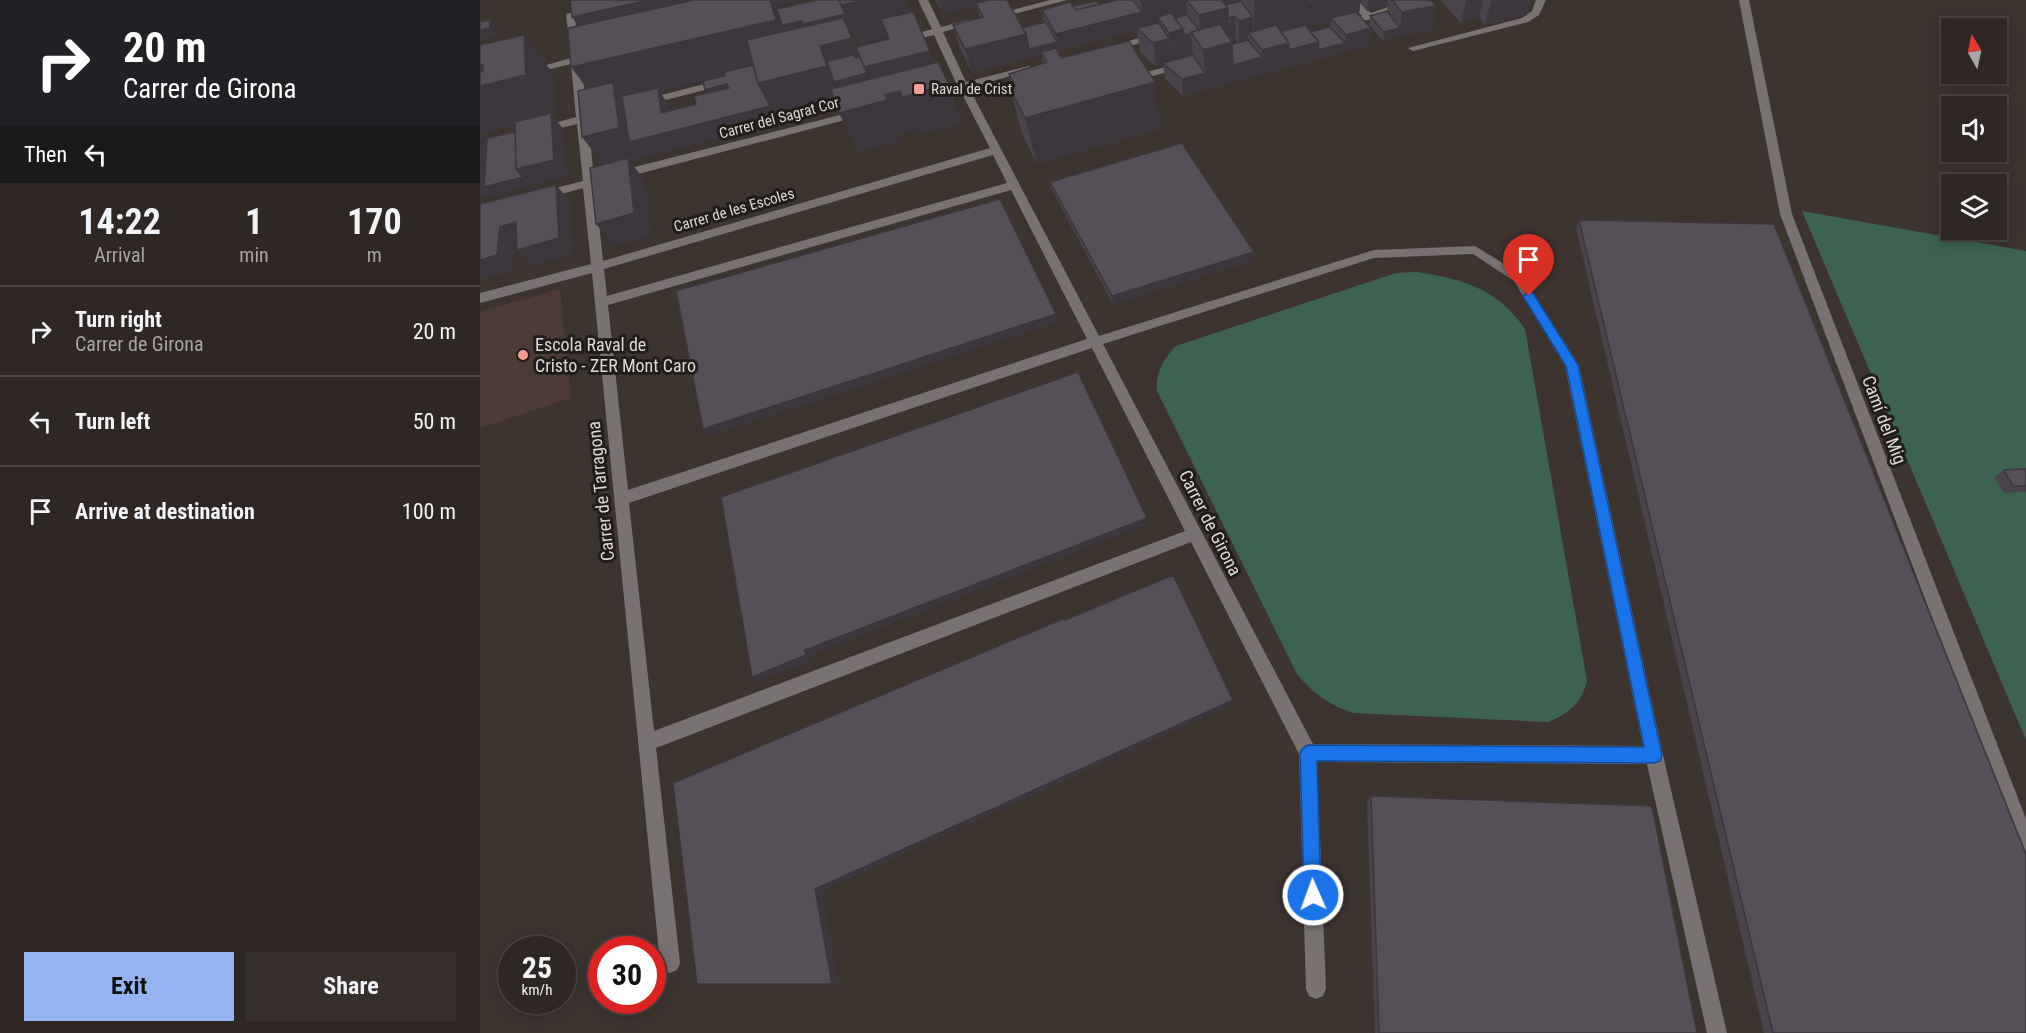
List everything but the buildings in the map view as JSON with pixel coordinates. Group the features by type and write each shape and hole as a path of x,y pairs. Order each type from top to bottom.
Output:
{"street":[{"name":"Carrer de Girona","path":"923,0 936,31 1013,185 1308,753"},
{"path":"892,42 1062,0"},
{"path":"1353,0 1369,17"},
{"path":"1335,26 1418,0"},
{"path":"1413,48 1525,20 1536,13 1541,0"},
{"name":"Camí del Mig","path":"1744,0 1786,214 2026,843"},
{"name":"Carrer de Tarragona","path":"571,14 670,963"},
{"path":"1099,51 1166,33"},
{"path":"1122,45 1143,76 1188,64"},
{"path":"522,73 598,55"},
{"path":"942,92 1043,65"},
{"path":"637,105 735,80"},
{"name":"Carrer del Sagrat Cor","path":"535,197 876,109"},
{"path":"529,133 604,113"},
{"name":"Carrer de les Escoles","path":"480,298 597,267 996,150"},
{"path":"601,302 1013,185"},
{"path":"621,499 1095,342 1374,254 1475,250 1518,278 1572,365 1654,755 1717,1033"},
{"path":"647,743 1194,534"},
{"path":"1316,989 1308,753 1654,755"}],"shaded area":[{"name":"Escola Raval de Cristo - ZER Mont Caro","path":"560,289 571,398 480,428 480,312"}],"green space":[{"path":"1802,211 1941,236 1941,240 1964,240 2026,251 2026,740"},
{"path":"1416,272 1448,278 1477,288 1503,304 1525,329 1587,681 1578,702 1562,715 1548,722 1353,713 1315,693 1297,674 1157,391 1157,378 1161,366 1176,346 1396,273"}],"place":[{"name":"Raval de Crist","path":"919,89"},
{"name":"Escola Raval de Cristo - ZER Mont Caro","path":"523,355"}],"route":[{"path":"1313,895 1308,753 1654,755 1572,365 1529,296"}]}
